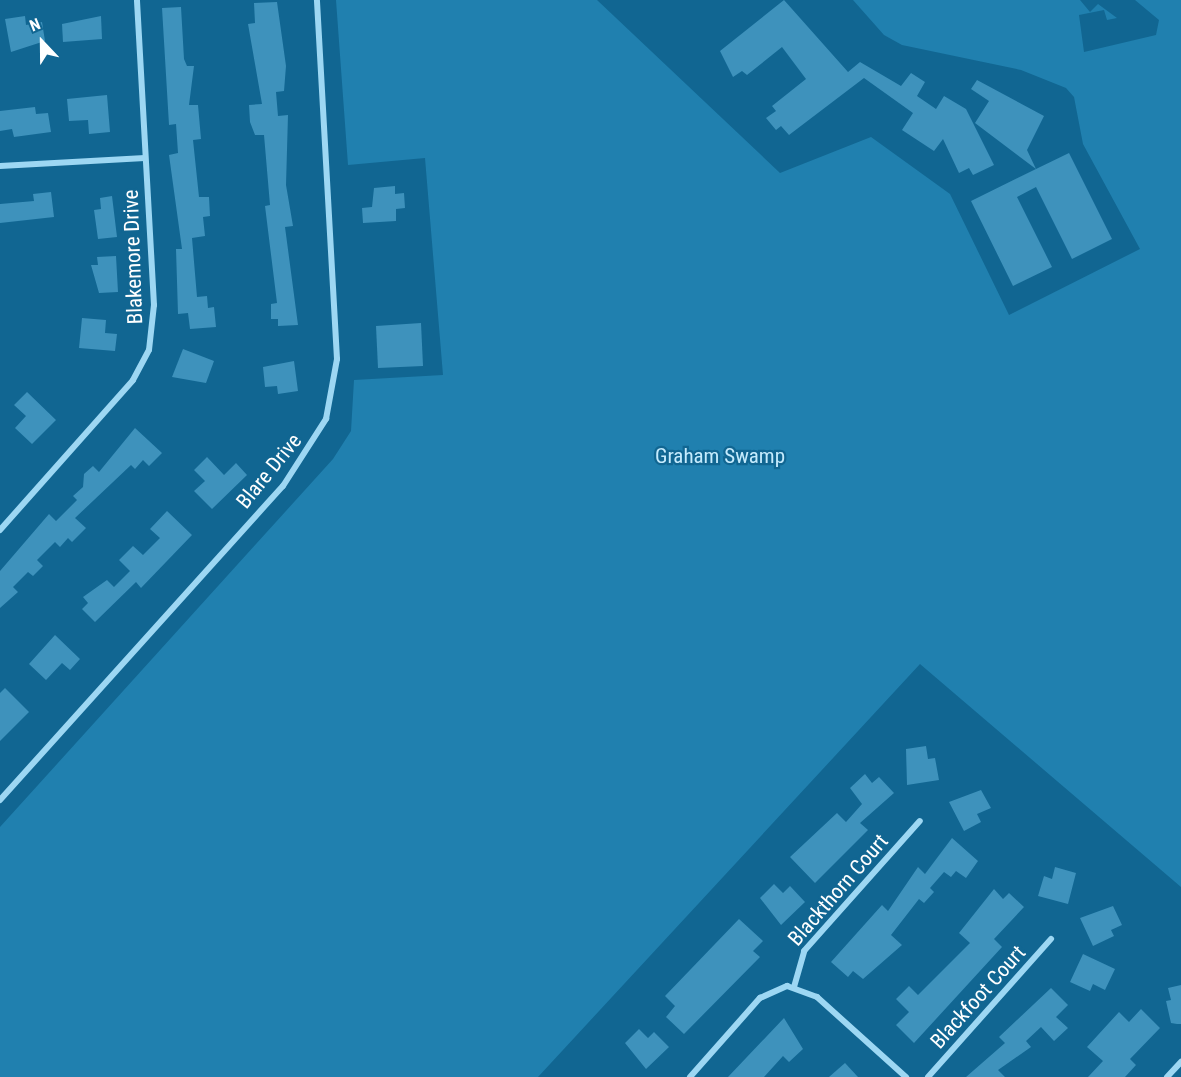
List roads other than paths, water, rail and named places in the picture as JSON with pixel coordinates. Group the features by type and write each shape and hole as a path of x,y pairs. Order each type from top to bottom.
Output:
{"street":[{"name":"Blakemore Drive","path":"0,530 146,360 154,318 137,0"},
{"name":"Blare Drive","path":"0,800 289,478 326,419 338,359 317,0"},
{"path":"0,166 145,158"},
{"name":"Blackthorn Court","path":"794,987 807,946 920,820"},
{"name":"Blackfoot Court","path":"928,1077 1051,939"},
{"path":"690,1077 766,993 794,987 825,1003 906,1077"},
{"path":"1167,1077 1181,1062"}],"park label":[{"name":"Graham Swamp","path":"720,456"}]}
